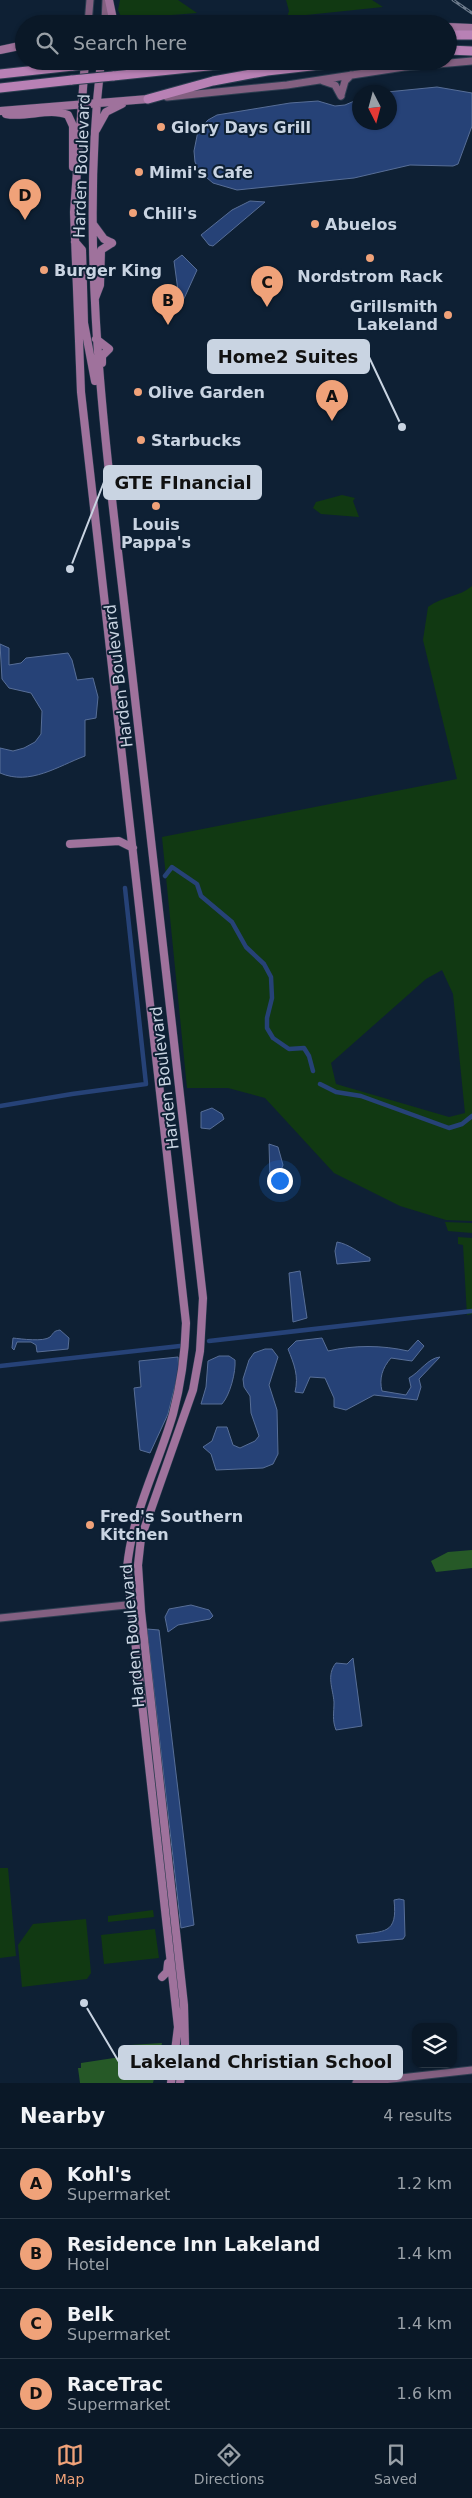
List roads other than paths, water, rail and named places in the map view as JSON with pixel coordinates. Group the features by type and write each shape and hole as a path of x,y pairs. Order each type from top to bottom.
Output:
{"highway":[{"path":"457,33 472,35"},
{"path":"457,50 472,51"},
{"path":"0,74 36,70"},
{"path":"0,88 170,70"},
{"path":"148,99 213,81 276,70"}],"main road":[{"path":"89,15 90,0"},
{"path":"106,15 107,0"},
{"path":"107,0 111,15"},
{"path":"457,31 472,28"},
{"path":"0,50 15,47"},
{"path":"457,62 472,61"},
{"name":"Harden Boulevard","path":"84,70 76,188 75,242 84,430 186,1323 183,1368 178,1393 143,1496 129,1545 127,1568 178,2027 171,2083"},
{"name":"Harden Boulevard","path":"100,70 96,104 92,222 96,339 102,412 203,1298 200,1351 193,1390 146,1520 138,1565 140,1604 184,2004 185,2044 180,2083"},
{"path":"0,112 148,99 315,80 381,70"},
{"path":"315,80 335,85 340,96 344,81 352,74"},
{"path":"95,132 106,112 133,100"},
{"path":"0,112 16,116 58,112 68,115 73,126 72,165 76,188"},
{"path":"92,222 104,240 112,243 101,250 100,285 94,300"},
{"path":"75,242 82,250 84,323 101,430 107,447"},
{"path":"96,339 109,349 102,356 105,402 102,412"},
{"path":"70,844 119,841 133,848"},
{"path":"143,1496 148,1502 146,1520"},
{"path":"0,1618 140,1604"},
{"path":"162,1977 167,1972 170,1948"},
{"path":"356,2083 472,2070"}],"water":[{"path":"437,87 472,93 472,126 458,164 453,166 410,165 354,178 237,190 213,183 200,172 195,162 194,151 198,131 208,120 217,115 290,103 318,101 335,106 352,102 352,130 397,130 397,91"},
{"path":"250,201 265,202 213,246 209,245 201,235 232,210"},
{"path":"182,255 197,270 182,303 179,298 174,261"},
{"path":"0,644 9,648 9,665 21,663 26,658 68,653 72,660 77,680 93,678 98,697 96,718 85,720 85,756 33,776 11,776 0,773 0,748 13,751 35,742 41,734 42,711 31,693 9,688 2,679"},
{"path":"212,1108 222,1114 224,1119 210,1129 201,1128 201,1112"},
{"path":"269,1144 278,1147 283,1165 277,1180 270,1178"},
{"path":"337,1242 370,1258 370,1261 337,1264 335,1251"},
{"path":"300,1271 307,1318 293,1322 289,1273"},
{"path":"60,1330 69,1338 68,1349 37,1352 36,1345 31,1342 17,1342 14,1350 12,1348 13,1338 47,1339"},
{"path":"322,1338 328,1351 368,1346 408,1351 418,1340 424,1346 412,1361 391,1358 382,1374 382,1391 406,1395 411,1387 409,1378 432,1360 440,1357 419,1379 421,1387 417,1400 374,1395 346,1410 334,1407 334,1398 325,1378 310,1377 303,1393 295,1392 296,1375 288,1349 296,1341"},
{"path":"265,1349 272,1349 278,1357 269,1385 277,1410 278,1454 273,1464 263,1468 216,1470 211,1454 203,1447 212,1441 217,1427 227,1427 233,1445 240,1448 255,1441 259,1436 251,1413 250,1396 244,1387 243,1379 249,1360 254,1353"},
{"path":"219,1356 229,1356 235,1360 235,1371 230,1389 222,1404 201,1404 206,1387 208,1361"},
{"path":"178,1357 179,1370 168,1414 150,1453 140,1450 134,1388 141,1387 139,1361"},
{"path":"191,1605 209,1610 213,1616 210,1619 178,1625 168,1632 165,1617 169,1609"},
{"path":"147,1629 159,1630 194,1925 181,1928"},
{"path":"353,1658 362,1726 336,1730 331,1672 336,1663 347,1664"},
{"path":"394,1900 404,1900 405,1936 403,1939 358,1943 356,1935 381,1931 391,1925 394,1920"}],"waterway":[{"path":"165,876 172,867 197,884 201,896 232,922 246,947 264,964 271,977 272,998 267,1018 267,1028 273,1038 289,1049 304,1048 309,1056 313,1071"},
{"path":"0,1106 146,1084 125,888"},
{"path":"320,1084 336,1092 361,1096 449,1128 462,1124 472,1116"},
{"path":"209,1341 472,1311"},
{"path":"0,1366 180,1346"}],"railway":[{"path":"453,0 472,13"}],"place":[{"name":"Glory Days Grill","path":"161,127"},
{"name":"Mimi's Cafe","path":"139,172"},
{"name":"Chili's","path":"133,213"},
{"name":"RaceTrac","path":"25,220"},
{"name":"Abuelos","path":"315,224"},
{"name":"Nordstrom Rack","path":"370,258"},
{"name":"Burger King","path":"44,270"},
{"name":"Belk","path":"267,307"},
{"name":"Grillsmith Lakeland","path":"448,315"},
{"name":"Residence Inn Lakeland","path":"168,325"},
{"name":"Olive Garden","path":"138,392"},
{"name":"Kohl's","path":"332,421"},
{"name":"Home2 Suites","path":"402,427"},
{"name":"Starbucks","path":"141,440"},
{"name":"Louis Pappa's","path":"156,506"},
{"name":"GTE FInancial","path":"70,569"},
{"name":"Fred's Southern Kitchen","path":"90,1525"},
{"name":"Lakeland Christian School","path":"84,2003"}]}
